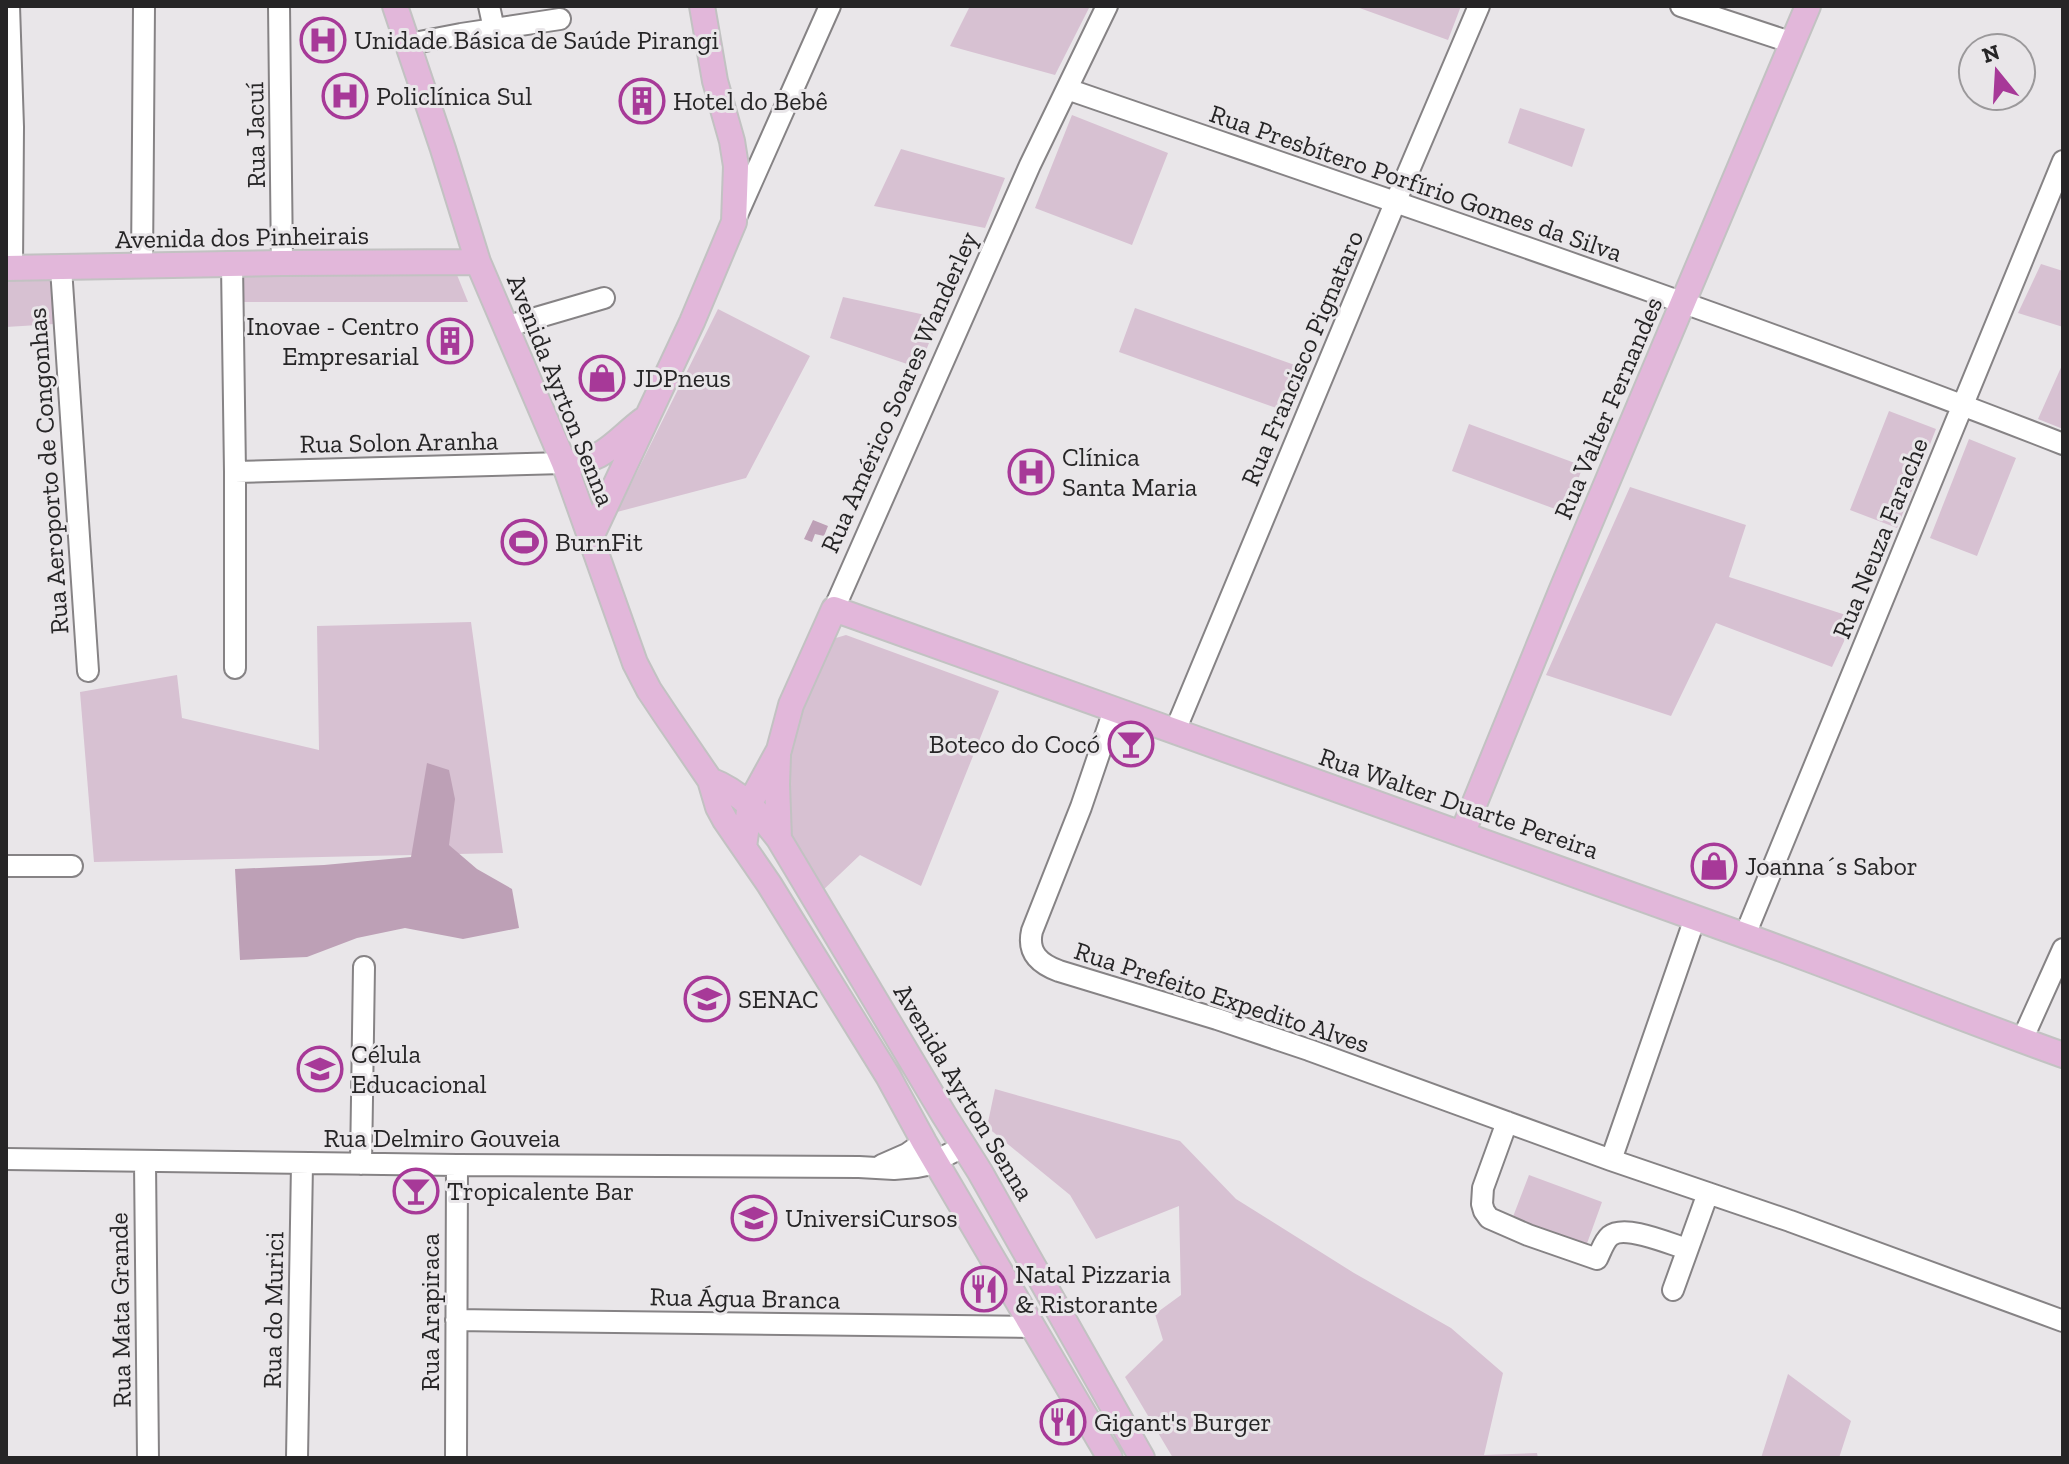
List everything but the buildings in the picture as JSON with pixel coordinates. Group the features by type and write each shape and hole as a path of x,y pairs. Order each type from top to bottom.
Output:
{"main road":[{"name":"Avenida Ayrton Senna","path":"395,6 478,262 564,463 635,663 712,787 718,807 888,1076 1110,1458"},
{"path":"591,537 692,322 734,222 736,166 715,81 702,6"},
{"name":"Rua Valter Fernandes","path":"1462,834 1568,574 1808,6"},
{"name":"Avenida dos Pinheirais","path":"9,268 478,262"},
{"path":"564,463 594,459 648,416"},
{"name":"Rua Walter Duarte Pereira","path":"834,609 1745,935 2063,1055"},
{"name":"Rua Américo Soares Wanderley","path":"744,847 750,803 779,750 791,705 834,609"},
{"path":"779,750 779,839"},
{"name":"Avenida Ayrton Senna","path":"712,787 726,786 750,803 779,839 965,1146 1142,1458"}],"street":[{"path":"9,6 9,268"},
{"path":"142,265 144,6"},
{"name":"Rua Jacuí","path":"279,6 282,263"},
{"path":"489,6 494,29"},
{"path":"734,222 830,6"},
{"name":"Rua Américo Soares Wanderley","path":"834,609 1030,165 1107,6"},
{"name":"Rua Francisco Pignataro","path":"1175,731 1479,6"},
{"path":"1681,6 1793,43"},
{"path":"409,44 560,19"},
{"name":"Rua Presbítero Porfírio Gomes da Silva","path":"1067,89 1683,304 1962,404 2063,444"},
{"path":"732,141 743,149 749,149 769,141"},
{"name":"Rua Neuza Farache","path":"1745,935 2063,161"},
{"path":"232,265 235,668"},
{"name":"Rua Aeroporto de Congonhas","path":"61,268 88,671"},
{"path":"505,327 604,298"},
{"name":"Rua Solon Aranha","path":"235,472 564,463"},
{"name":"Rua Prefeito Expedito Alves","path":"1114,710 1081,807 1032,931 1031,946 1038,959 1059,971 1309,1050 2063,1321"},
{"path":"6,866 72,866"},
{"path":"1611,1160 1695,918"},
{"path":"2022,1040 2063,949"},
{"path":"361,1164 364,967"},
{"path":"1507,1122 1482,1196 1484,1211 1489,1218 1597,1259 1605,1242 1620,1231 1687,1249"},
{"name":"Rua Delmiro Gouveia","path":"6,1159 878,1167 907,1154 965,1146"},
{"name":"Rua Mata Grande","path":"145,1162 148,1458"},
{"name":"Rua do Murici","path":"297,1458 302,1164"},
{"name":"Rua Arapiraca","path":"456,1458 457,1165"},
{"path":"1673,1290 1708,1193"},
{"name":"Rua Água Branca","path":"456,1320 1033,1327"}],"shaded area":[{"path":"970,6 1090,6 1055,75 950,46"},
{"path":"1354,6 1461,6 1448,40"},
{"path":"1520,108 1585,129 1572,167 1508,143"},
{"path":"1072,115 1168,153 1132,245 1035,208"},
{"path":"901,149 1005,178 985,228 874,206"},
{"path":"2041,264 2063,271 2063,327 2018,313"},
{"path":"455,270 468,302 243,302 243,273"},
{"path":"51,274 54,324 6,327 6,277"},
{"path":"843,297 939,318 919,368 830,338"},
{"path":"1135,308 1306,369 1290,413 1119,352"},
{"path":"718,309 810,356 746,478 617,512"},
{"path":"2063,363 2063,429 2038,419"},
{"path":"1889,411 1936,429 1897,528 1850,510"},
{"path":"1469,424 1583,466 1566,513 1452,471"},
{"path":"1969,439 2016,458 1977,556 1930,538"},
{"path":"1630,487 1746,525 1729,577 1855,618 1832,667 1716,623 1671,716 1546,675"},
{"path":"813,520 828,526 824,536 815,534 812,542 804,539"},
{"path":"471,622 503,853 94,862 80,692 177,675 182,718 319,750 317,626"},
{"path":"846,635 999,691 921,886 860,855 820,893 787,834 787,789 799,712 829,640"},
{"path":"427,763 449,770 455,799 449,845 477,869 512,889 519,928 463,939 405,928 357,938 307,957 240,960 235,869 411,857"},
{"path":"995,1089 1180,1141 1236,1199 1354,1273 1451,1328 1503,1373 1484,1455 1537,1453 1538,1458 1173,1458 1125,1377 1163,1340 1155,1314 1181,1295 1179,1206 1096,1239 1070,1195 987,1127"},
{"path":"1529,1175 1602,1202 1585,1249 1511,1222"},
{"path":"1788,1374 1851,1421 1839,1458 1761,1458"}],"place":[{"name":"Unidade Básica de Saúde Pirangi","path":"323,40"},
{"name":"Policlínica Sul","path":"345,96"},
{"name":"Hotel do Bebê","path":"642,101"},
{"name":"Inovae - Centro Empresarial","path":"450,341"},
{"name":"JDPneus","path":"602,378"},
{"name":"Clínica Santa Maria","path":"1031,472"},
{"name":"BurnFit","path":"524,542"},
{"name":"Boteco do Cocó","path":"1131,744"},
{"name":"Joanna´s Sabor","path":"1714,866"},
{"name":"SENAC","path":"707,999"},
{"name":"Célula Educacional","path":"320,1069"},
{"name":"Tropicalente Bar","path":"416,1191"},
{"name":"UniversiCursos","path":"754,1218"},
{"name":"Natal Pizzaria & Ristorante","path":"984,1289"},
{"name":"Gigant's Burger","path":"1063,1422"}]}
